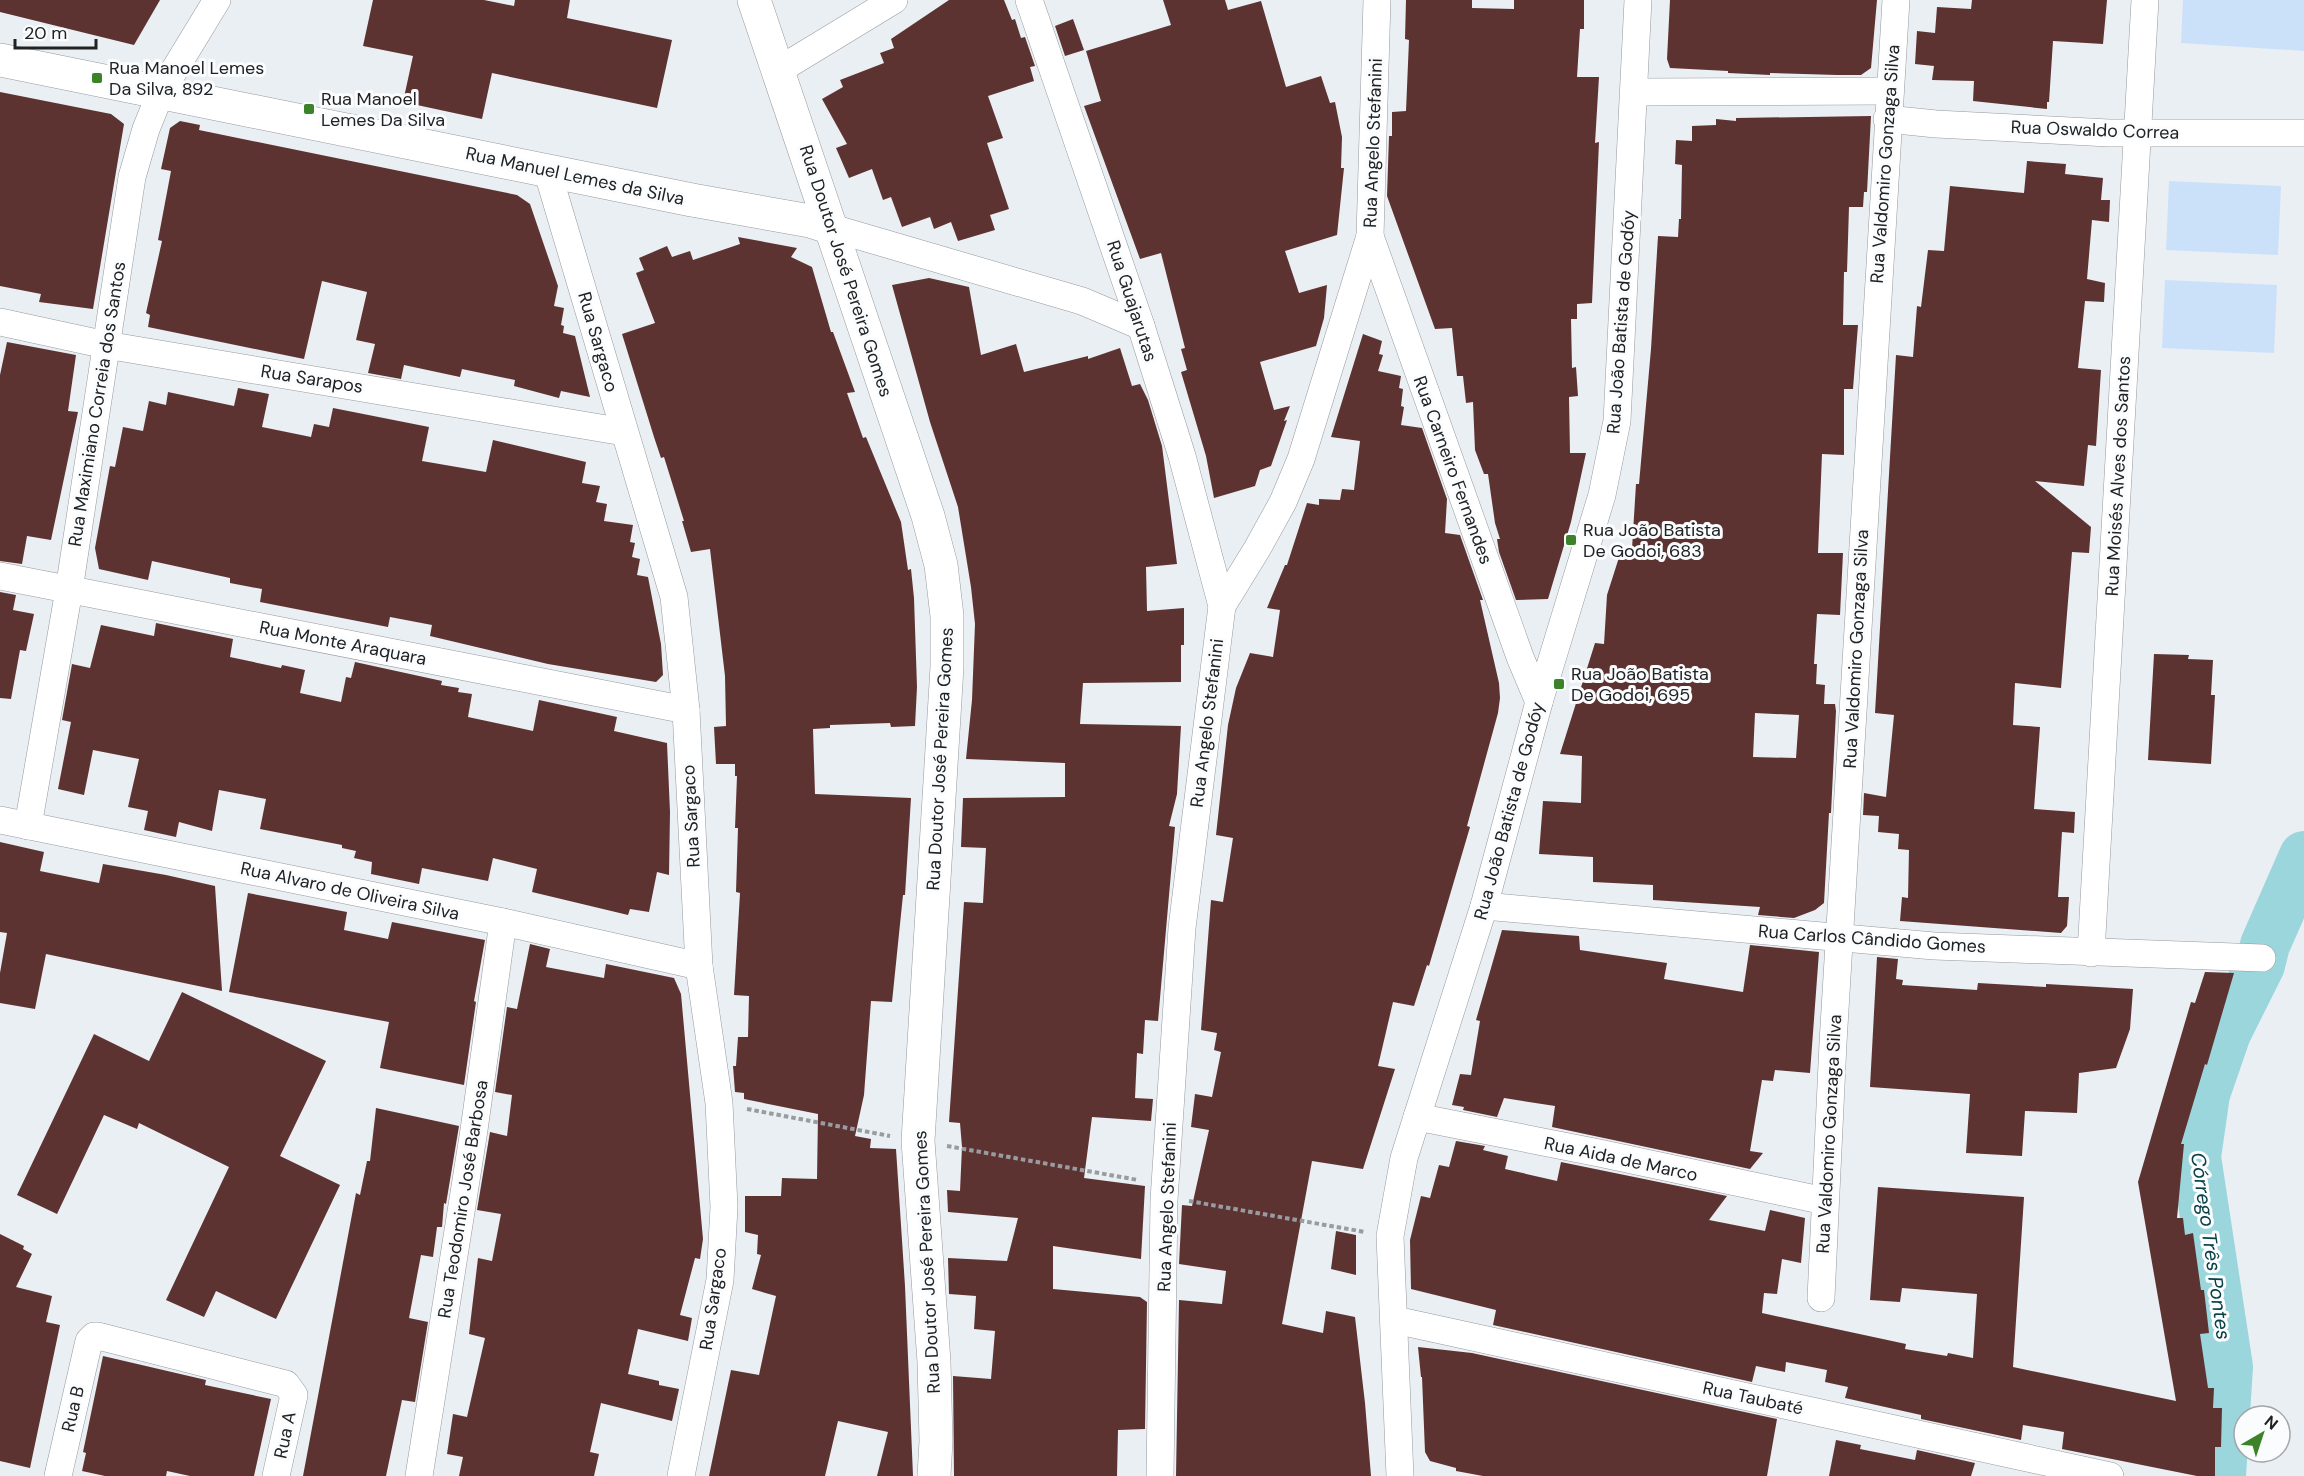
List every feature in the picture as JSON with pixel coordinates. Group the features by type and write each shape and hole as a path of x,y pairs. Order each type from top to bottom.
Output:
{"main road":[{"name":"Rua Doutor José Pereira Gomes","path":"754,0 928,516 941,565 947,616 947,667 918,1141 934,1362 936,1441 934,1476"},
{"name":"Rua Manuel Lemes da Silva","path":"0,60 810,221 832,228"}],"street":[{"name":"Rua Maximiano Correia dos Santos","path":"28,826 69,590 132,177 146,129 161,92 217,0"},
{"path":"779,70 894,0"},
{"name":"Rua Guajarutas","path":"1029,0 1141,326 1182,456 1221,606"},
{"name":"Rua Angelo Stefanini","path":"1160,1476 1165,1192 1182,928 1221,606 1278,512 1301,459 1371,236 1377,0"},
{"name":"Rua João Batista de Godóy","path":"1400,1476 1390,1236 1404,1158 1484,906 1539,702 1602,495 1617,421 1638,0"},
{"name":"Rua Valdomiro Gonzaga Silva","path":"1821,1298 1839,938 1896,0"},
{"name":"Rua Moisés Alves dos Santos","path":"2091,952 2145,0"},
{"path":"1634,92 1890,91"},
{"name":"Rua Oswaldo Correa","path":"1887,119 1936,124 2137,134 2304,133"},
{"name":"Rua Sargaco","path":"547,170 674,597 686,710 699,966 719,1103 724,1207 720,1280 681,1476"},
{"name":"Rua Manuel Lemes da Silva","path":"832,228 1082,301 1141,326"},
{"name":"Rua Carneiro Fernandes","path":"1371,236 1520,657 1539,702"},
{"name":"Rua Sarapos","path":"0,322 106,345 624,432"},
{"name":"Rua Monte Araquara","path":"0,576 686,710"},
{"name":"Rua Alvaro de Oliveira Silva","path":"0,820 503,922 699,966"},
{"name":"Rua Carlos Cândido Gomes","path":"1484,906 1934,946 2262,958"},
{"name":"Rua Teodomiro José Barbosa","path":"419,1476 474,1130 503,922"},
{"name":"Rua Aida de Marco","path":"1417,1117 1825,1201"},
{"name":"Rua Taubaté","path":"1395,1320 2110,1476"},
{"name":"Rua B","path":"58,1476 89,1341 94,1336 281,1382 286,1384 294,1395"},
{"name":"Rua A","path":"276,1476 294,1395"}],"path":[{"path":"719,1103 1165,1192 1196,1202 1390,1236"}],"shaded area":[{"path":"2183,0 2304,0 2304,51 2181,43"},
{"path":"2169,181 2281,186 2278,255 2166,250"},
{"path":"2165,280 2277,285 2274,353 2162,348"}],"building":[{"path":"0,0 160,0 134,45 0,12"},
{"path":"373,0 484,0 514,6 515,0 570,0 567,18 672,40 657,108 492,73 482,119 403,102 413,56 363,46"},
{"path":"949,0 1004,0 1012,20 1015,19 1021,38 1025,37 1035,66 1030,67 1034,81 988,96 1003,138 987,143 1009,209 990,215 995,230 958,241 951,222 934,229 930,217 902,227 891,197 883,200 872,169 849,178 836,148 847,144 822,99 843,87 840,80 884,63 880,53 894,48 891,39"},
{"path":"1163,0 1225,0 1228,10 1261,1 1286,87 1321,76 1330,103 1335,102 1342,137 1341,168 1344,168 1337,235 1285,251 1299,293 1327,285 1324,318 1316,346 1260,362 1274,410 1290,406 1284,421 1287,420 1271,466 1260,470 1255,486 1214,498 1206,456 1181,372 1187,370 1181,349 1185,348 1161,253 1140,259 1084,106 1101,101 1086,51 1171,25"},
{"path":"1406,0 1472,0 1472,8 1514,9 1514,0 1584,0 1584,29 1580,29 1577,77 1599,77 1595,143 1599,142 1592,303 1577,304 1577,319 1571,319 1572,368 1576,367 1578,396 1569,397 1570,453 1586,453 1571,522 1548,599 1516,600 1499,552 1497,539 1500,539 1495,523 1488,474 1484,474 1475,450 1473,402 1466,403 1463,376 1457,376 1452,328 1435,329 1387,196 1392,112 1406,111 1409,40 1405,39"},
{"path":"1670,0 1877,0 1871,68 1861,75 1770,73 1770,75 1670,68 1667,59"},
{"path":"1972,0 2107,0 2103,44 2053,41 2047,109 1973,101 1974,81 1932,80 1934,66 1915,64 1917,31 1935,33 1937,7 1971,9"},
{"path":"1073,19 1084,50 1065,56 1055,26"},
{"path":"0,92 111,114 124,124 93,309 39,302 41,294 0,286"},
{"path":"1871,116 1867,192 1864,192 1863,207 1849,207 1843,325 1858,325 1853,389 1844,389 1844,455 1822,454 1818,553 1843,553 1840,615 1817,614 1814,664 1817,664 1816,684 1825,685 1824,704 1835,704 1836,711 1824,903 1815,910 1794,918 1758,915 1760,907 1653,900 1653,885 1593,882 1593,857 1539,854 1543,801 1581,803 1582,756 1560,754 1595,643 1604,644 1607,595 1622,548 1632,549 1636,484 1639,484 1651,349 1658,236 1678,237 1679,219 1681,219 1682,165 1675,164 1676,140 1692,141 1692,126 1716,125 1716,119 1736,121 1736,118","holes":["1755,713 1799,715 1796,758 1753,757"]},
{"path":"180,121 200,125 199,130 517,195 530,204 558,286 554,306 564,308 561,325 564,326 563,333 575,336 590,397 561,391 559,398 514,386 515,380 462,369 460,377 404,365 401,379 368,373 375,344 356,340 367,292 322,281 304,359 148,327 150,315 146,313 162,241 158,240 171,171 161,169 170,128"},
{"path":"2027,161 2066,164 2065,174 2103,178 2101,200 2110,200 2109,222 2092,220 2087,279 2105,283 2104,302 2085,301 2078,368 2101,370 2096,446 2088,445 2084,486 2035,481 2091,527 2089,553 2072,552 2061,688 2015,683 2013,725 2040,727 2034,809 2075,812 2074,833 2062,832 2058,897 2069,897 2067,926 2061,933 1900,921 1902,897 1908,898 1909,850 1898,849 1899,834 1878,832 1879,816 1863,815 1864,793 1886,797 1894,715 1875,713 1896,355 1913,357 1917,306 1921,307 1928,250 1944,251 1950,186 2024,193"},
{"path":"738,237 797,248 791,257 812,267 831,332 833,332 855,392 847,393 863,438 866,437 901,522 908,570 911,569 917,687 915,726 891,727 890,723 830,725 830,728 813,729 815,794 911,798 905,895 903,895 892,1002 871,1001 864,1095 855,1136 871,1139 870,1148 896,1149 905,1286 913,1476 877,1476 888,1432 838,1421 825,1476 709,1476 731,1370 759,1375 776,1296 752,1289 761,1255 757,1254 758,1235 745,1232 745,1196 781,1196 782,1178 817,1179 818,1114 744,1099 744,1093 735,1092 733,1066 736,1066 738,1037 748,1037 749,996 734,995 740,893 736,892 737,776 735,776 735,764 716,764 714,727 726,726 725,676 710,549 691,552 664,457 661,458 622,334 655,323 636,273 644,270 639,258 667,246 672,257 690,251 693,260 740,244"},
{"path":"929,278 969,287 981,355 1016,344 1024,372 1088,356 1088,359 1120,348 1132,386 1140,384 1148,400 1162,446 1177,564 1146,567 1147,611 1184,608 1181,682 1083,683 1080,724 1181,726 1177,794 1169,826 1175,827 1158,1021 1145,1020 1143,1054 1137,1053 1135,1098 1153,1099 1151,1121 1092,1117 1084,1178 1145,1186 1141,1259 1053,1246 1053,1289 1140,1297 1147,1302 1145,1429 1118,1430 1117,1476 954,1476 953,1376 991,1379 995,1331 974,1329 976,1296 949,1294 948,1258 1007,1261 1018,1218 948,1212 947,1190 960,1191 962,1147 960,1123 949,1122 964,902 983,903 986,848 961,847 963,798 1065,797 1065,763 966,759 972,700 975,624 971,587 958,507 930,422 892,285"},
{"path":"1363,334 1382,341 1379,354 1383,355 1378,371 1401,376 1399,388 1403,389 1401,406 1404,407 1401,425 1422,428 1447,499 1445,533 1460,535 1483,600 1480,600 1499,683 1498,713 1467,826 1470,827 1429,966 1427,965 1414,1006 1393,1002 1378,1066 1395,1069 1363,1169 1312,1161 1282,1324 1323,1333 1326,1311 1355,1317 1371,1476 1176,1476 1179,1300 1222,1304 1226,1271 1179,1264 1182,1205 1192,1206 1209,1130 1191,1127 1195,1094 1212,1097 1221,1052 1214,1050 1217,1033 1201,1030 1211,900 1223,902 1233,838 1216,835 1228,725 1236,688 1250,653 1273,657 1280,610 1267,608 1285,565 1287,565 1307,503 1319,505 1319,499 1340,500 1342,489 1354,490 1360,441 1331,437"},
{"path":"7,342 76,355 68,411 78,412 51,540 27,536 22,564 0,561 0,375"},
{"path":"238,388 269,394 262,427 311,437 314,424 329,427 333,408 429,427 422,461 486,472 493,440 586,462 582,483 600,486 596,502 607,504 604,521 633,525 630,542 635,543 632,557 640,559 637,575 648,577 661,644 663,675 656,682 548,664 430,636 432,625 390,617 388,627 260,602 262,589 230,583 230,578 152,561 148,580 99,569 95,548 110,466 115,467 123,427 143,431 149,401 166,405 168,392 234,406"},
{"path":"0,592 16,595 13,610 34,614 26,651 20,650 11,699 0,698"},
{"path":"156,623 233,639 230,657 281,668 282,665 305,670 300,693 341,702 346,677 351,678 355,662 442,681 441,685 459,688 458,692 472,694 468,717 533,731 539,700 617,717 614,731 667,743 670,812 669,875 657,872 649,912 630,909 628,915 532,892 537,869 493,858 488,881 422,868 419,884 371,874 372,862 354,858 356,851 342,848 342,845 260,829 266,799 219,790 212,831 179,822 176,837 144,830 148,811 128,807 139,759 93,750 84,795 58,789 71,722 62,720 72,664 90,668 101,625 154,636"},
{"path":"2154,654 2189,655 2188,659 2213,660 2211,695 2215,695 2211,764 2148,760"},
{"path":"0,842 44,852 40,871 99,883 103,864 215,886 222,991 46,954 35,1009 0,1003 0,973 7,933 0,932"},
{"path":"248,893 347,912 344,930 388,939 392,922 485,940 474,1001 476,1002 464,1085 380,1068 389,1022 229,992"},
{"path":"1502,930 1579,936 1580,950 1667,963 1664,979 1743,992 1750,945 1819,952 1810,1073 1775,1070 1773,1081 1762,1080 1750,1151 1763,1153 1750,1169 1552,1127 1555,1106 1504,1098 1497,1117 1463,1110 1464,1107 1452,1105 1460,1074 1471,1075 1480,1021 1476,1020"},
{"path":"530,944 550,949 546,967 604,978 606,964 674,978 681,994 703,1239 700,1259 695,1258 680,1315 692,1318 688,1341 638,1329 628,1374 659,1381 659,1385 679,1389 672,1421 601,1403 590,1452 599,1454 594,1476 459,1476 463,1457 447,1454 453,1414 467,1417 485,1338 469,1334 478,1258 492,1261 501,1214 477,1210 490,1132 507,1136 512,1095 495,1092 507,1007 517,1009"},
{"path":"1877,957 1898,959 1896,979 1903,980 1902,985 1977,990 1978,983 2133,989 2130,1029 2116,1068 2079,1073 2077,1113 2025,1111 2022,1156 1966,1153 1970,1094 1870,1087"},
{"path":"2205,972 2234,973 2181,1144 2184,1144 2177,1218 2183,1218 2185,1235 2193,1233 2201,1290 2204,1290 2209,1333 2200,1334 2208,1388 2214,1388 2213,1408 2222,1408 2221,1447 2215,1447 2215,1476 2197,1476 2062,1449 2064,1432 2023,1425 2021,1440 1921,1419 1921,1415 1845,1398 1848,1387 1825,1382 1827,1370 1786,1362 1785,1372 1756,1366 1752,1382 1493,1325 1496,1310 1411,1289 1410,1240 1421,1196 1430,1198 1439,1165 1449,1167 1456,1141 1485,1146 1483,1150 1508,1156 1505,1169 1557,1181 1561,1162 1727,1196 1709,1220 1765,1231 1770,1210 1805,1218 1801,1263 1782,1259 1777,1294 1764,1293 1762,1313 1906,1344 1905,1349 1973,1358 1977,1294 1902,1288 1900,1302 1870,1300 1878,1187 2024,1197 2013,1367 2176,1401 2138,1182 2191,1002 2195,1003"},
{"path":"182,992 326,1061 280,1156 340,1185 276,1319 216,1291 204,1317 166,1300 229,1167 139,1123 137,1129 104,1115 57,1214 17,1195 94,1034 149,1061"},
{"path":"376,1108 459,1126 446,1204 444,1203 442,1227 437,1227 433,1257 421,1255 409,1318 428,1322 415,1402 402,1400 386,1476 303,1476 356,1193 360,1195 367,1161 370,1161"},
{"path":"1336,1231 1356,1235 1356,1275 1331,1269"},
{"path":"0,1234 24,1246 23,1249 32,1254 16,1287 52,1296 46,1322 60,1325 30,1468 0,1461"},
{"path":"1418,1347 1472,1353 1777,1419 1767,1476 1483,1476 1456,1471 1456,1468 1430,1461 1425,1452 1422,1377"},
{"path":"103,1356 206,1380 205,1385 271,1399 254,1476 190,1476 167,1471 166,1476 105,1476 82,1471 86,1453 83,1452"},
{"path":"1836,1440 1861,1445 1860,1449 1915,1460 1917,1450 1975,1463 1971,1476 1829,1476"}],"waterway":[{"name":"Córrego Três Pontes","path":"2221,1476 2228,1367 2196,1157 2205,1094 2226,1033 2260,965 2265,945 2304,856"}],"place":[{"name":"Rua Manoel Lemes Da Silva, 892","path":"97,78"},
{"name":"Rua Manoel Lemes Da Silva","path":"309,109"},
{"name":"Rua João Batista De Godoi, 683","path":"1571,540"},
{"name":"Rua João Batista De Godoi, 695","path":"1559,684"}]}
